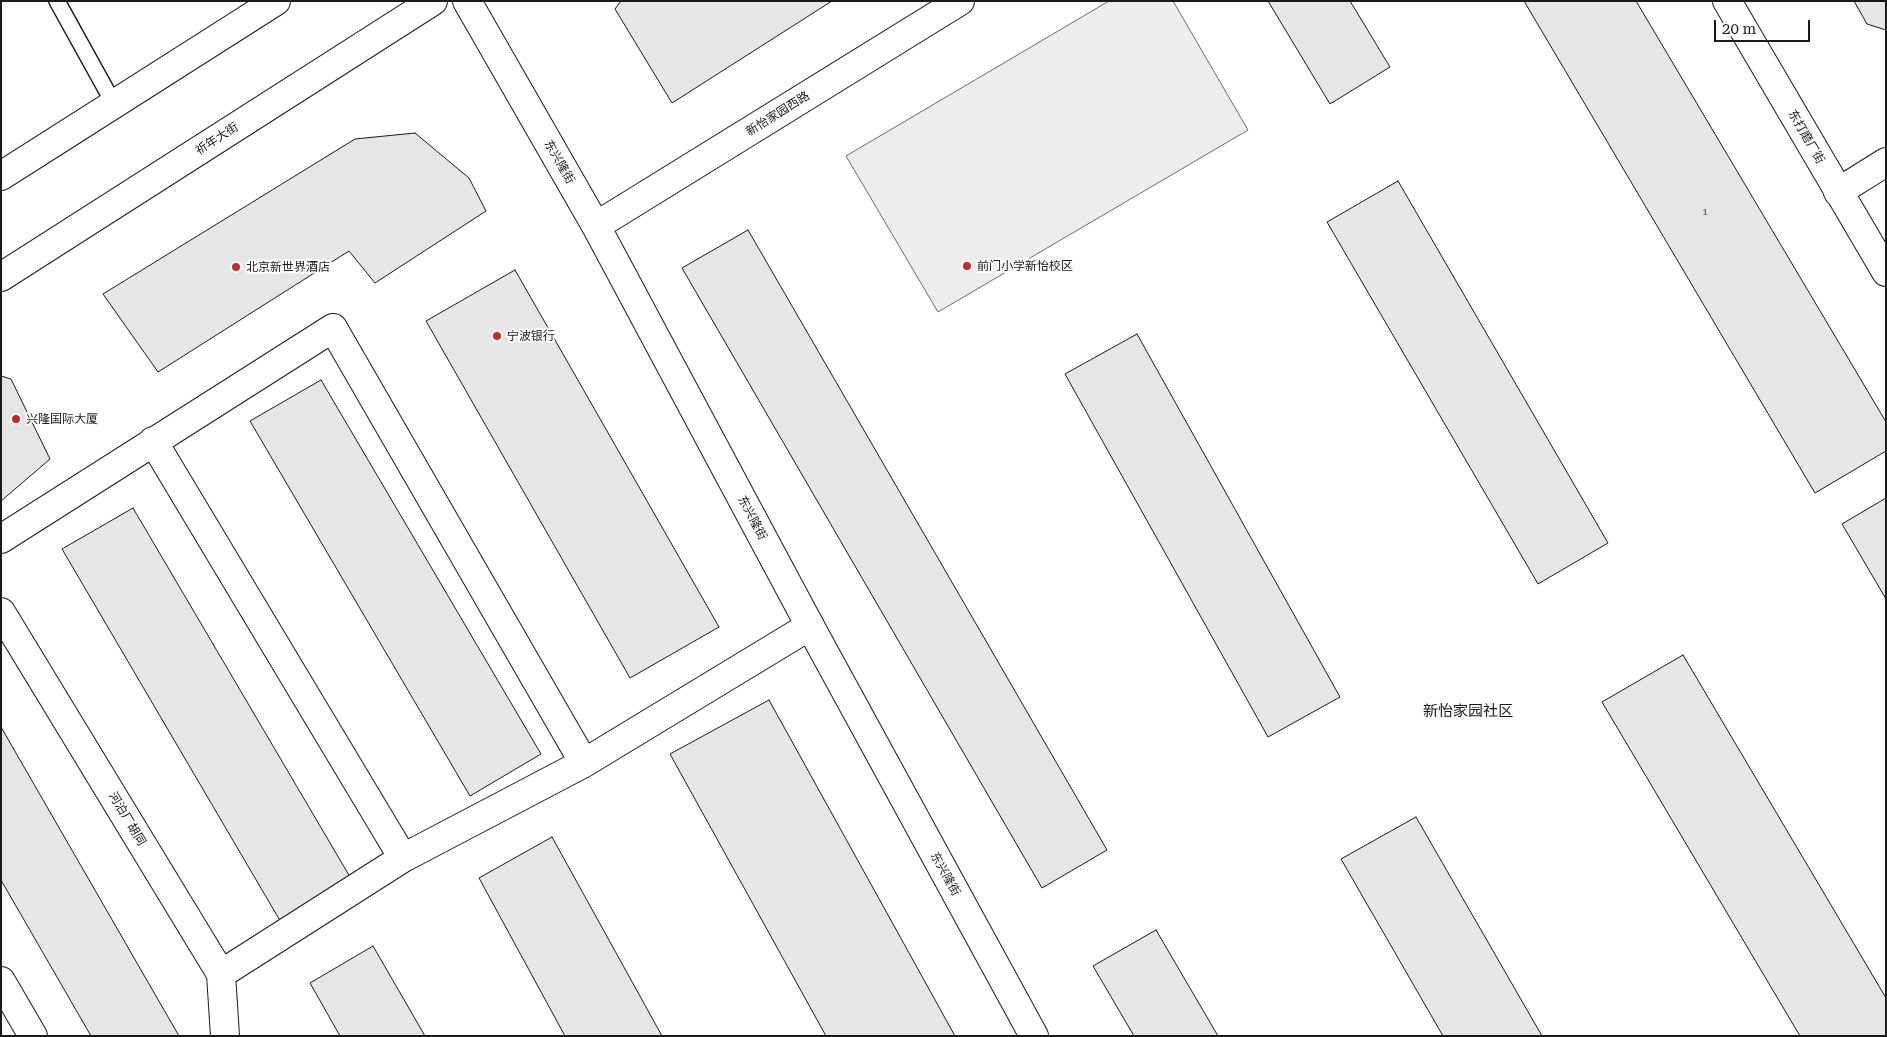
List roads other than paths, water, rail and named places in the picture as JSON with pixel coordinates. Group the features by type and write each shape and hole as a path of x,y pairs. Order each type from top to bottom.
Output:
{"street":[{"path":"1,176 276,1"},
{"name":"祈年大街","path":"1,276 433,1"},
{"name":"东兴隆街","path":"467,1 596,226 810,626 1034,1036"},
{"name":"新怡家园西路","path":"596,226 960,1"},
{"name":"东打磨厂街","path":"1727,1 1886,272"},
{"path":"1838,192 1886,162"},
{"path":"1,539 334,328 584,763"},
{"path":"154,441 403,858"},
{"name":"河泊厂胡同","path":"1,612 221,974 225,1036"},
{"path":"221,974 403,858 584,763 810,626"},
{"path":"1,982 33,1036"}],"lane":[{"path":"57,1 114,104"}],"place":[{"name":"前门小学新怡校区","path":"967,266"},
{"name":"北京新世界酒店","path":"236,267"},
{"name":"宁波银行","path":"497,336"},
{"name":"兴隆国际大厦","path":"16,419"}],"district":[{"name":"新怡家园社区","path":"1468,712"}]}
